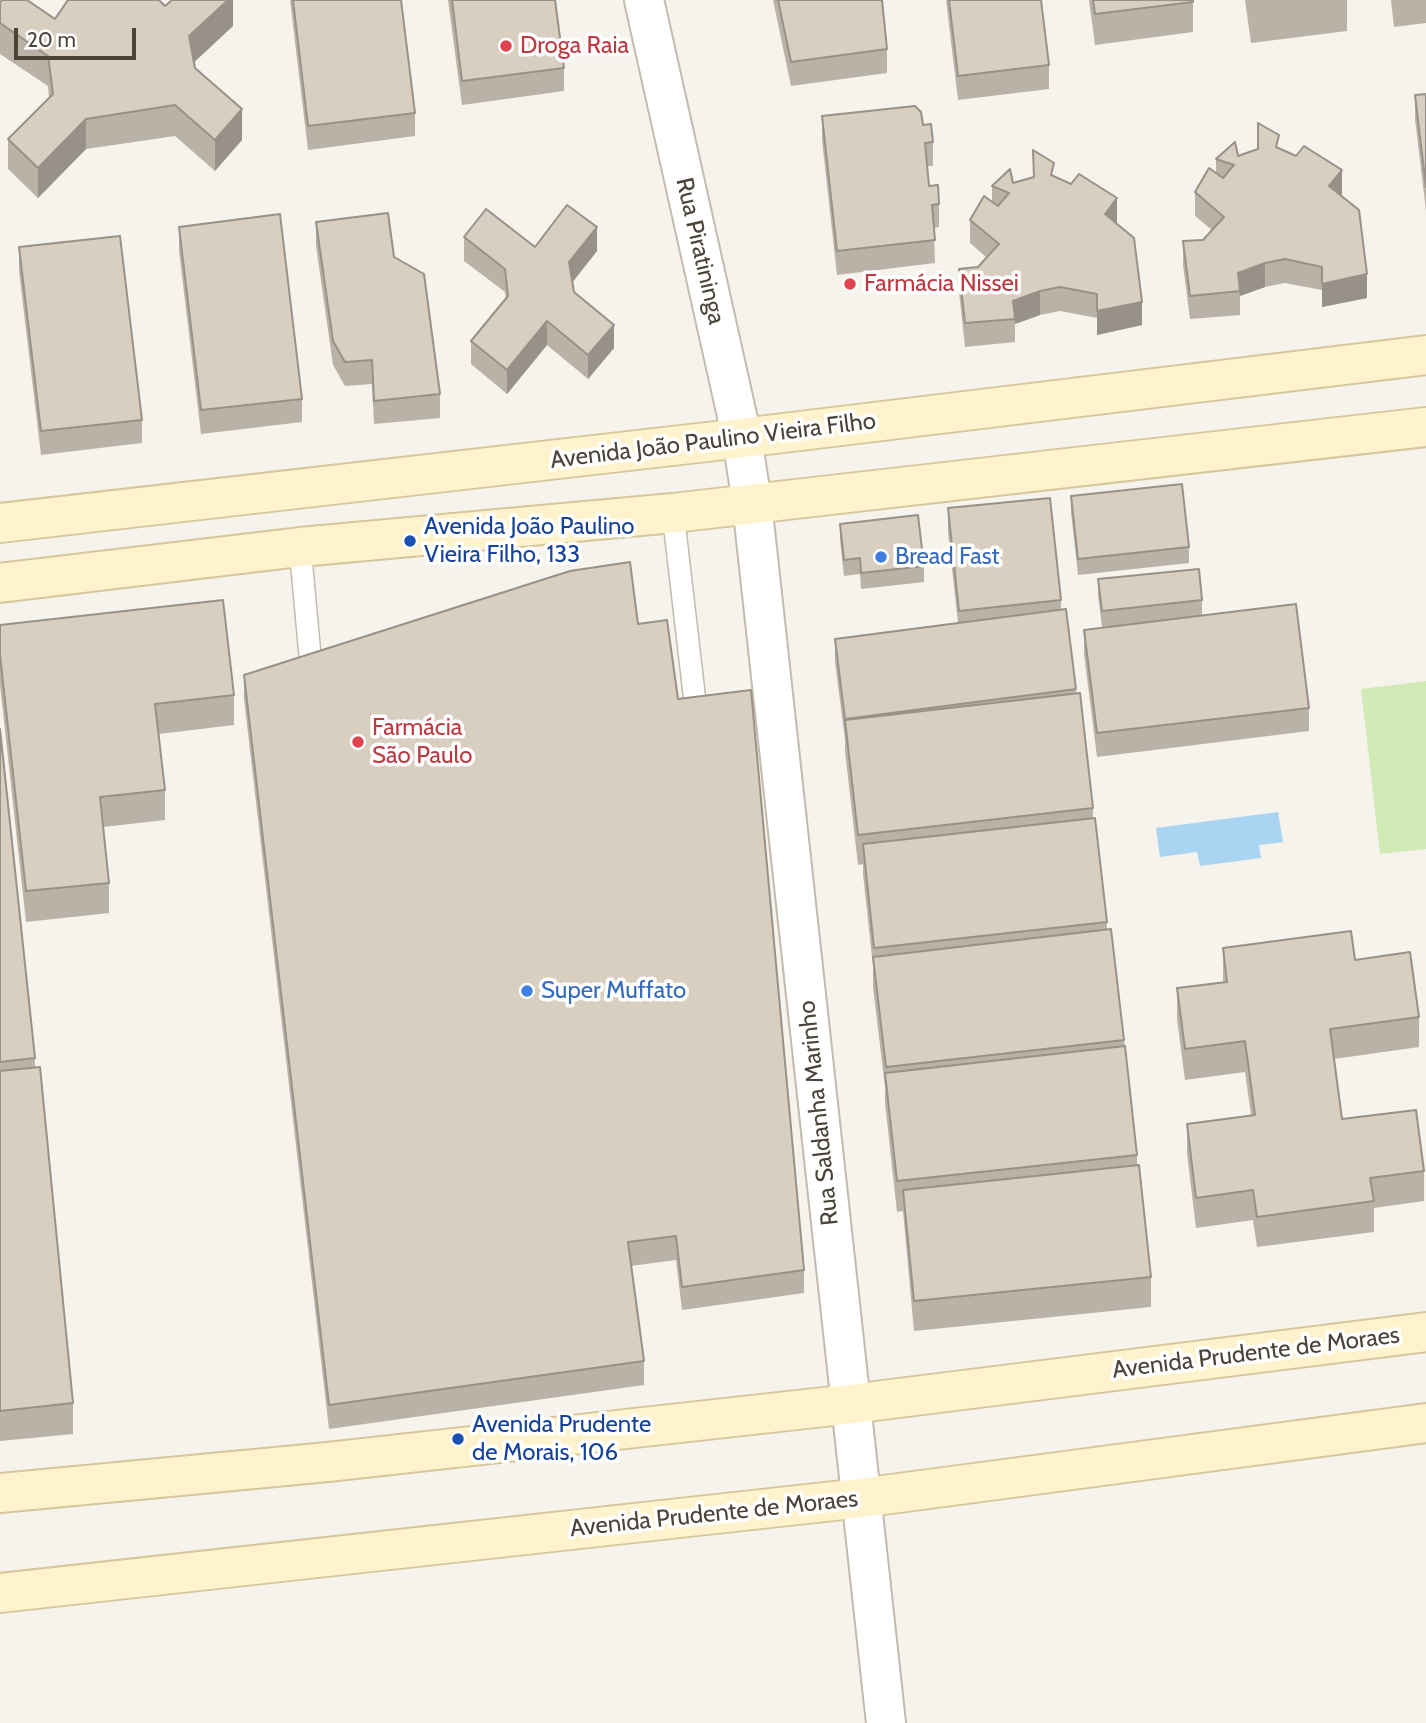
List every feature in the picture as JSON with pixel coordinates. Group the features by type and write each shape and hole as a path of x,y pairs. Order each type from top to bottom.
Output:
{"main road":[{"name":"Avenida João Paulino Vieira Filho","path":"0,523 742,438 1426,355"},
{"path":"0,583 300,547 673,513 1426,427"},
{"name":"Avenida Prudente de Moraes","path":"0,1493 328,1462 851,1404 1426,1332"},
{"name":"Avenida Prudente de Moraes","path":"0,1594 861,1498 1426,1423"}],"street":[{"name":"Rua Piratininga","path":"644,0 742,438 752,503"},
{"name":"Rua Saldanha Marinho","path":"752,503 886,1723"}],"lane":[{"path":"673,513 697,719"},
{"path":"300,547 312,677"}],"green space":[{"path":"1426,681 1426,849 1380,854 1361,689"}],"water":[{"path":"1278,812 1283,842 1259,845 1261,858 1200,866 1197,852 1160,857 1156,828"}],"building":[{"path":"2,0 27,0 55,19 68,0 159,0 165,6 172,0 228,0 189,36 195,68 242,109 215,140 175,105 86,119 38,168 8,139 53,94 48,56 0,23"},
{"path":"293,0 401,0 415,113 308,126"},
{"name":"Droga Raia","path":"452,0 555,0 564,68 462,81"},
{"path":"778,0 882,0 887,49 791,62"},
{"path":"949,0 1041,0 1049,65 958,76"},
{"path":"1093,0 1193,0 1193,2 1095,14"},
{"path":"1426,94 1426,187 1415,95"},
{"path":"915,106 921,112 923,125 931,124 933,142 925,143 929,186 938,185 939,204 932,205 935,240 837,251 822,116"},
{"path":"1258,123 1279,135 1276,147 1296,156 1304,146 1342,170 1329,186 1359,210 1367,274 1322,284 1322,267 1285,259 1238,273 1240,291 1190,296 1183,241 1203,240 1224,217 1195,192 1209,168 1223,178 1234,165 1216,159 1235,142 1238,156 1258,149"},
{"path":"1033,150 1054,163 1051,175 1071,184 1079,174 1117,198 1105,214 1134,238 1142,302 1097,311 1097,294 1060,287 1013,301 1015,319 965,323 959,269 978,267 999,244 970,220 984,196 998,206 1009,193 992,186 1010,169 1013,183 1034,177"},
{"path":"567,205 597,227 569,262 574,292 614,325 588,355 547,321 507,370 471,341 508,296 505,269 464,237 486,209 535,247"},
{"path":"388,213 394,257 424,274 440,394 374,401 372,360 345,362 333,341 316,222"},
{"path":"280,214 302,399 201,410 179,227"},
{"path":"120,236 142,420 41,431 19,247"},
{"path":"1182,484 1189,547 1078,559 1071,496"},
{"path":"1050,498 1061,600 959,611 948,508"},
{"name":"Bread Fast","path":"918,515 924,566 861,573 860,558 844,560 840,524"},
{"name":"Super Muffato","path":"630,562 638,624 667,620 678,699 751,690 804,1270 682,1287 676,1236 628,1242 644,1361 329,1405 244,675 570,571"},
{"path":"1199,569 1202,600 1102,611 1098,579"},
{"path":"223,600 234,695 155,704 165,790 100,797 109,883 26,891 0,655 0,625"},
{"path":"1296,604 1309,708 1097,733 1084,630"},
{"path":"1066,609 1076,689 845,719 835,639"},
{"path":"1080,693 1093,808 858,835 845,720"},
{"path":"0,729 35,1058 0,1062"},
{"path":"1095,818 1107,922 874,948 863,844"},
{"path":"1111,929 1124,1040 886,1067 873,957"},
{"path":"1351,931 1355,960 1410,952 1419,1017 1330,1029 1342,1119 1416,1110 1424,1171 1370,1178 1374,1201 1257,1217 1253,1190 1196,1198 1187,1124 1255,1115 1245,1041 1185,1049 1177,988 1227,982 1223,948"},
{"path":"1125,1046 1137,1155 897,1181 885,1073"},
{"path":"40,1067 73,1403 0,1411 0,1071"},
{"path":"1139,1165 1151,1277 914,1301 903,1190"}],"place":[{"name":"Droga Raia","path":"506,46"},
{"name":"Farmácia Nissei","path":"850,284"},
{"name":"Avenida João Paulino Vieira Filho, 133","path":"410,541"},
{"name":"Bread Fast","path":"881,557"},
{"name":"Farmácia São Paulo","path":"358,742"},
{"name":"Super Muffato","path":"527,991"},
{"name":"Avenida Prudente de Morais, 106","path":"458,1439"}]}
